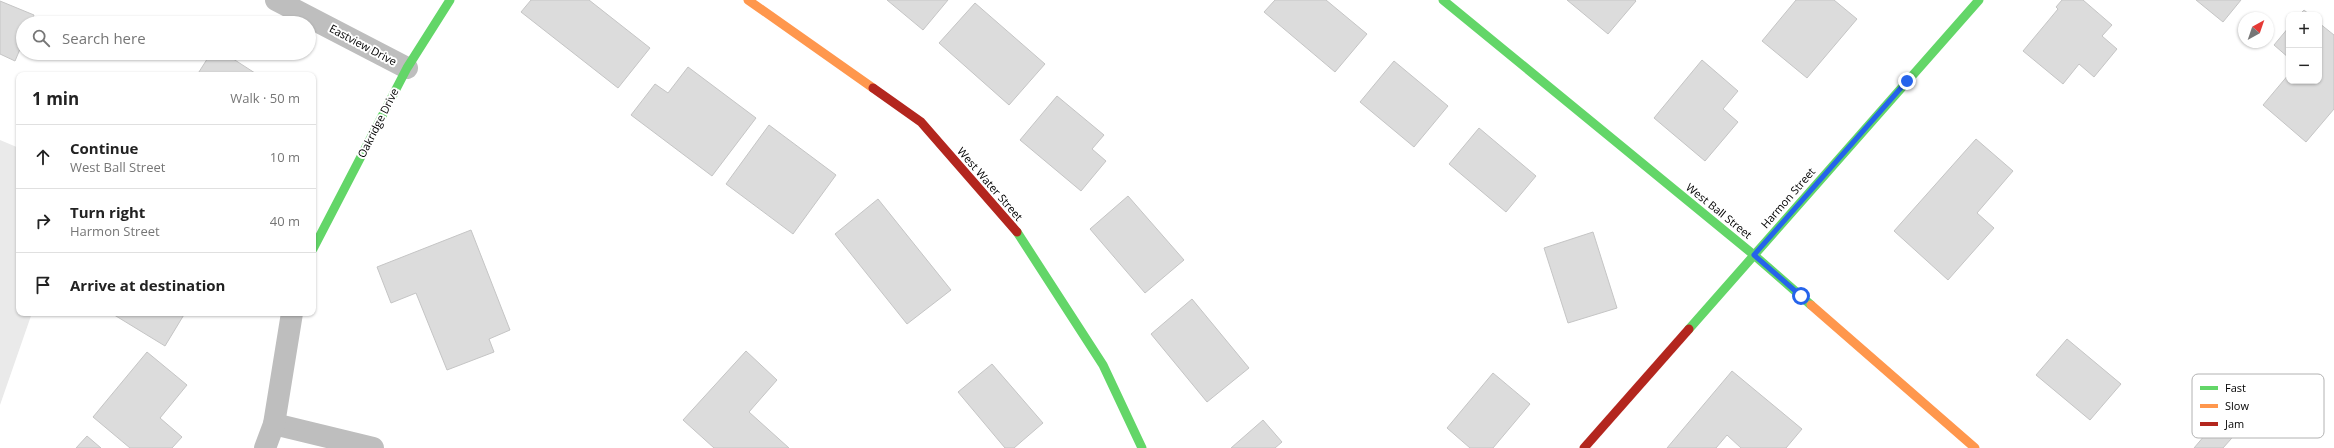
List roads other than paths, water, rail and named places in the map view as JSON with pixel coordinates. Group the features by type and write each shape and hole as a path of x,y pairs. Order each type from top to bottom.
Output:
{"street":[{"name":"Eastview Drive","path":"276,0 307,16"},
{"name":"Oakridge Drive","path":"316,243 407,68 450,0"},
{"name":"West Water Street","path":"748,0 921,122 1018,233 1103,365 1142,448"},
{"name":"West Ball Street","path":"1443,0 1754,255 1975,448"},
{"name":"Harmon Street","path":"1584,448 1978,0"},
{"name":"Eastview Drive","path":"316,21 407,68"},
{"path":"265,448 274,424 292,316"},
{"path":"274,424 373,448"}]}
